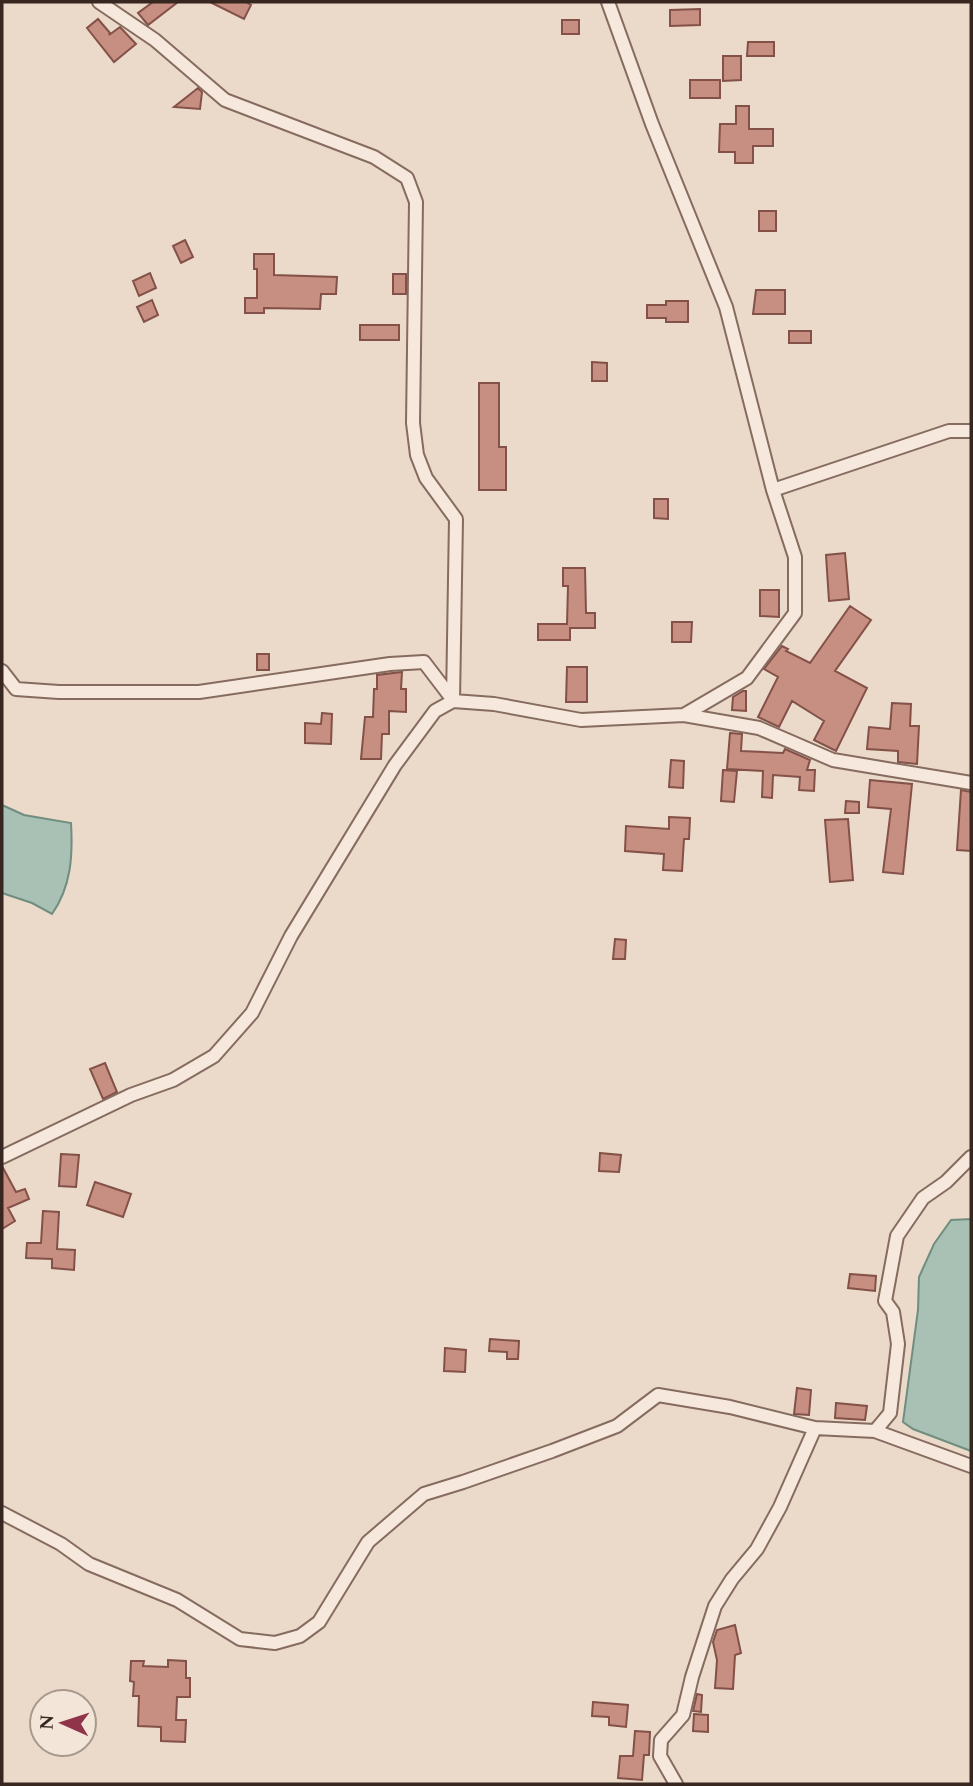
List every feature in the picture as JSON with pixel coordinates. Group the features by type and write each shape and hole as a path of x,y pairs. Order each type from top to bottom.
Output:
{"street":[{"path":"99,2 155,40 225,100 374,157 407,178 416,202 413,423 417,456 426,478 456,519 453,701"},
{"path":"608,2 652,124 726,307 773,490 795,557 795,613 747,678 684,715"},
{"path":"773,490 949,431 971,431"},
{"path":"2,671 16,689 59,692 199,692 390,664 424,662 453,701"},
{"path":"2,1157 131,1095 173,1080 214,1056 252,1013 291,936 394,765 435,711 453,701 581,720 684,715 759,728 833,760 971,783"},
{"path":"874,1431 890,1413 898,1344 893,1312 885,1301 897,1236 923,1198 946,1182 971,1157"},
{"path":"2,1513 61,1544 89,1564 177,1600 240,1639 275,1643 300,1636 319,1622 368,1542 424,1494 617,1426 657,1395 730,1407 815,1428 874,1431 971,1466"},
{"path":"676,1784 660,1756 661,1740 683,1715 715,1606 757,1549 780,1507 815,1428"}],"shaded area":[{"path":"2,805 24,815 71,823 72,847 67,882 52,914 32,903 2,893"},
{"path":"971,1219 971,1451 913,1429 903,1422 918,1310 919,1277 934,1244 951,1220"}],"building":[{"path":"153,2 178,2 148,25 138,13"},
{"path":"210,2 246,2 251,5 244,19"},
{"path":"700,9 700,25 670,26 670,10"},
{"path":"98,19 109,35 120,27 136,44 114,62 87,28"},
{"path":"562,20 579,20 579,34 562,34"},
{"path":"748,42 774,42 774,56 747,56"},
{"path":"723,56 741,56 741,80 723,81"},
{"path":"690,80 720,80 720,98 690,98"},
{"path":"198,88 202,92 200,109 174,107"},
{"path":"736,106 749,106 749,129 773,129 773,146 753,146 753,163 735,163 735,152 719,152 720,124 736,124"},
{"path":"759,211 776,211 776,231 759,231"},
{"path":"185,240 193,257 181,263 173,246"},
{"path":"254,254 274,254 274,275 337,277 336,294 321,294 320,309 264,308 264,313 245,313 245,298 257,298"},
{"path":"150,273 156,288 139,296 133,281"},
{"path":"393,274 406,274 406,294 393,294"},
{"path":"756,290 785,290 785,314 753,314"},
{"path":"152,300 158,315 144,322 137,307"},
{"path":"666,301 688,301 688,322 666,322 666,318 647,318 647,305 666,305"},
{"path":"360,325 399,325 399,340 360,340"},
{"path":"789,331 811,331 811,343 789,343"},
{"path":"592,362 607,363 607,381 592,381"},
{"path":"479,383 499,383 499,447 506,447 506,490 479,490"},
{"path":"654,499 668,499 668,519 654,518"},
{"path":"845,553 849,599 829,601 826,555"},
{"path":"563,568 585,568 586,613 595,613 595,628 570,628 570,640 538,640 538,624 567,624 568,586 563,586"},
{"path":"760,590 779,590 779,617 760,616"},
{"path":"850,606 871,620 835,671 867,688 836,751 814,740 824,721 792,701 779,727 758,717 778,677 764,669 782,646 788,649 786,651 810,663"},
{"path":"672,622 692,622 691,642 672,642"},
{"path":"257,654 269,654 269,670 257,670"},
{"path":"567,667 587,667 587,702 566,702"},
{"path":"402,672 401,689 406,689 406,712 389,711 389,734 382,734 381,759 361,759 365,717 373,717 377,675"},
{"path":"746,691 746,711 732,710 733,697"},
{"path":"892,703 911,704 910,726 919,726 917,764 898,762 898,751 867,749 869,727 890,729"},
{"path":"322,713 332,714 331,744 305,743 305,723 321,724"},
{"path":"730,733 742,734 741,751 783,753 785,749 810,760 807,770 815,770 814,791 799,790 800,777 773,775 772,798 762,797 763,771 727,769"},
{"path":"671,760 684,761 683,788 669,787"},
{"path":"723,770 737,771 734,802 721,801"},
{"path":"870,780 912,784 903,874 883,872 891,809 868,807"},
{"path":"961,790 971,792 971,851 957,850"},
{"path":"846,801 859,802 859,813 845,813"},
{"path":"669,817 690,818 689,839 684,839 682,871 663,870 664,854 625,851 626,826 669,829"},
{"path":"848,819 853,880 830,882 825,820"},
{"path":"615,939 626,940 625,959 613,959"},
{"path":"105,1063 117,1092 103,1099 90,1069"},
{"path":"600,1153 621,1155 619,1172 599,1171"},
{"path":"61,1154 79,1155 76,1187 59,1186"},
{"path":"2,1166 16,1192 25,1189 29,1199 8,1208 15,1221 2,1229"},
{"path":"95,1182 131,1194 123,1217 87,1205"},
{"path":"43,1211 59,1212 57,1249 75,1250 74,1270 52,1268 52,1259 26,1258 27,1243 41,1243"},
{"path":"850,1274 876,1276 875,1291 848,1288"},
{"path":"490,1339 519,1341 518,1359 507,1359 507,1352 489,1351"},
{"path":"445,1348 466,1350 465,1372 444,1371"},
{"path":"797,1388 811,1390 809,1415 794,1414"},
{"path":"836,1403 867,1406 865,1420 835,1418"},
{"path":"735,1625 741,1653 735,1655 733,1689 715,1688 717,1660 713,1642 717,1630"},
{"path":"168,1660 186,1661 186,1678 190,1678 190,1697 177,1697 176,1720 186,1720 185,1742 161,1741 161,1727 138,1726 139,1696 133,1696 134,1682 130,1681 131,1661 144,1661 143,1666 168,1667"},
{"path":"697,1694 702,1695 701,1712 693,1711"},
{"path":"593,1702 628,1705 626,1727 609,1725 609,1717 592,1716"},
{"path":"694,1714 708,1715 708,1732 693,1731"},
{"path":"635,1731 650,1732 649,1755 644,1755 642,1780 618,1778 620,1756 633,1756"}]}
